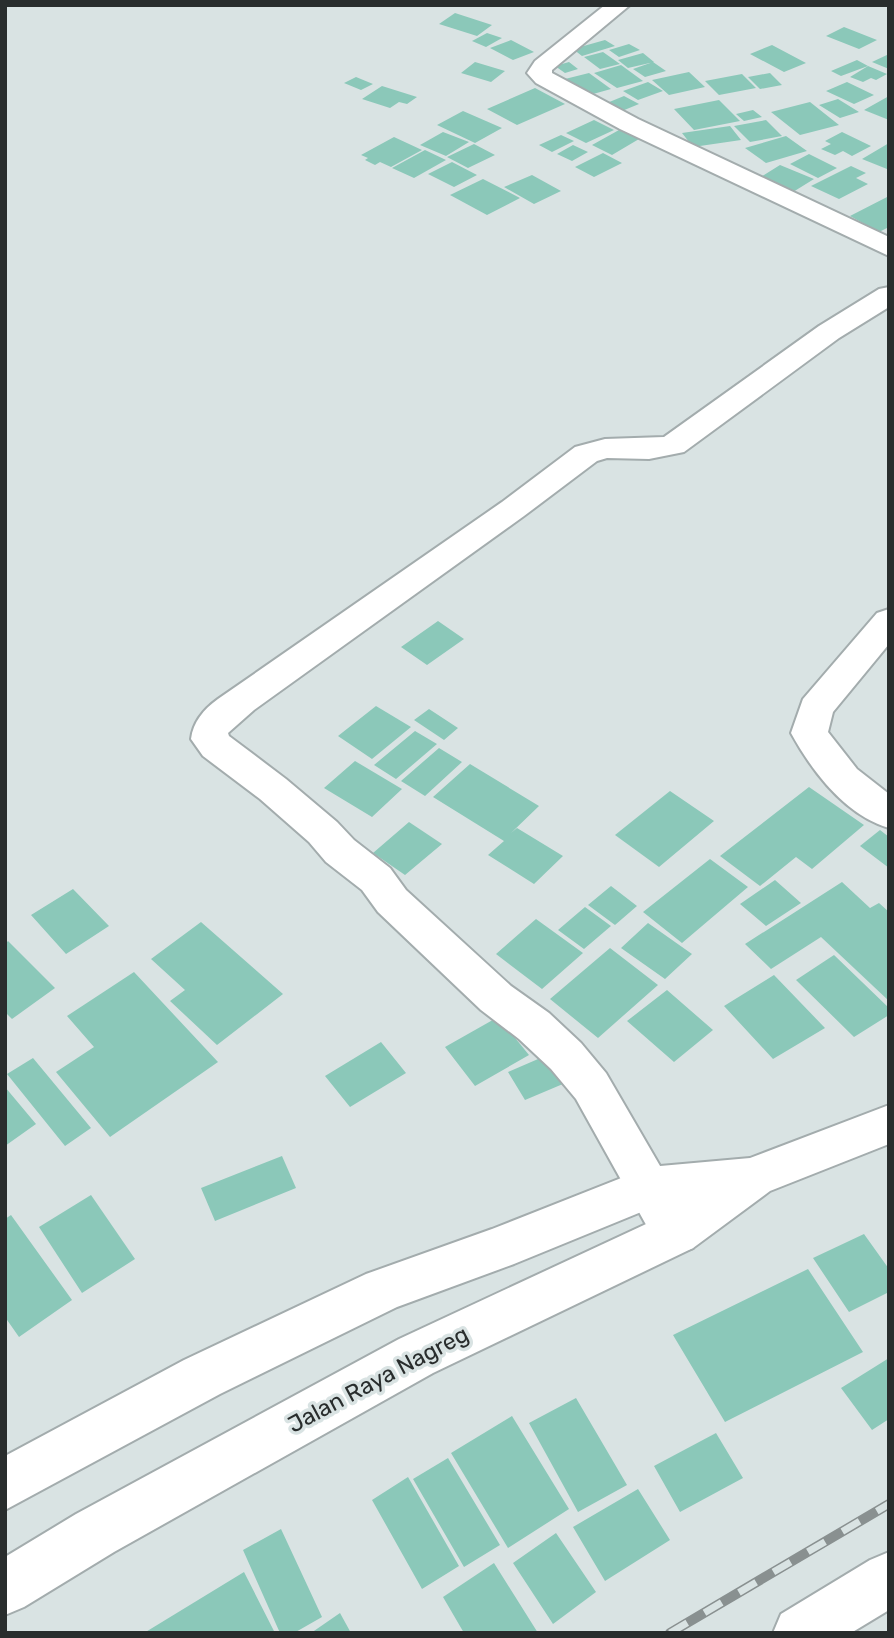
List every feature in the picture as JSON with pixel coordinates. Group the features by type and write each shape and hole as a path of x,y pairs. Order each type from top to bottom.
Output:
{"main road":[{"path":"619,5 543,66 540,73 544,78 608,114 844,224 889,248"},
{"path":"676,1233 591,1086 566,1056 534,1026 496,998 323,832 274,789 216,746 209,739 209,731 213,724 241,701 513,509 586,454 605,449 649,449 673,445 829,332 889,295"},
{"path":"889,621 816,708 809,733 825,761 889,814"},
{"name":"Jalan Raya Nagreg","path":"5,1588 96,1533 416,1356 676,1233 754,1178 889,1124"},
{"name":"Jalan Raya Nagreg","path":"5,1484 202,1377 383,1290 497,1249 649,1188 754,1178"},
{"path":"800,1633 889,1578"}],"building":[{"path":"455,13 492,25 477,36 439,24"},
{"path":"844,27 877,40 859,49 826,36"},
{"path":"487,33 502,38 486,47 472,41"},
{"path":"511,40 534,52 513,60 490,48"},
{"path":"605,40 615,46 582,56 573,49"},
{"path":"629,44 640,50 619,57 609,50"},
{"path":"772,45 806,63 784,72 750,54"},
{"path":"603,52 620,64 600,69 584,57"},
{"path":"643,53 654,62 628,68 618,60"},
{"path":"889,54 889,69 872,62"},
{"path":"857,60 868,66 841,76 831,71"},
{"path":"475,62 505,71 491,82 461,73"},
{"path":"569,62 578,69 565,73 555,66"},
{"path":"653,62 666,71 645,77 633,69"},
{"path":"621,65 643,81 617,88 594,73"},
{"path":"868,66 887,74 876,80 871,78 863,82 850,77"},
{"path":"689,72 705,87 669,95 652,80"},
{"path":"589,73 611,89 586,96 565,79"},
{"path":"770,73 782,85 760,89 748,77"},
{"path":"742,74 756,88 719,95 705,81"},
{"path":"356,77 373,84 361,90 344,83"},
{"path":"648,82 663,91 638,100 623,91"},
{"path":"847,82 874,95 854,104 826,91"},
{"path":"382,86 417,97 407,104 399,102 390,108 362,99"},
{"path":"535,88 565,104 517,125 487,109"},
{"path":"624,96 639,104 617,113 602,105"},
{"path":"889,96 889,120 864,110"},
{"path":"838,99 859,112 840,118 819,105"},
{"path":"719,100 740,121 694,130 674,109"},
{"path":"810,102 839,125 800,135 771,112"},
{"path":"753,110 762,117 744,121 736,114"},
{"path":"463,111 502,128 475,143 437,125"},
{"path":"594,120 614,130 586,143 566,133"},
{"path":"766,120 782,136 750,142 734,126"},
{"path":"730,126 741,140 693,147 682,133"},
{"path":"619,130 639,139 612,155 592,145"},
{"path":"443,132 469,142 446,156 420,145"},
{"path":"842,132 871,146 852,156 843,151 835,155 821,149 831,144 825,141"},
{"path":"561,135 574,141 552,152 539,145"},
{"path":"786,136 807,151 766,163 745,148"},
{"path":"394,137 422,150 391,167 380,162 375,165 361,155"},
{"path":"889,143 887,169 862,159"},
{"path":"474,144 495,155 468,168 447,157"},
{"path":"573,145 588,152 572,161 557,154"},
{"path":"425,150 446,160 414,178 392,168"},
{"path":"603,153 622,163 594,177 575,167"},
{"path":"809,154 837,168 818,178 790,164"},
{"path":"452,162 477,175 454,187 428,174"},
{"path":"780,165 814,179 793,192 759,178"},
{"path":"851,166 866,173 856,178 868,184 839,199 811,186"},
{"path":"532,175 561,191 534,204 504,187"},
{"path":"483,179 520,198 487,215 450,195"},
{"path":"889,196 889,227 879,232 850,216"},
{"path":"438,621 464,639 427,665 401,647"},
{"path":"376,706 411,727 372,759 338,736"},
{"path":"429,709 458,728 444,740 414,720"},
{"path":"415,731 437,744 396,779 374,765"},
{"path":"439,748 462,762 425,796 401,781"},
{"path":"355,761 402,789 372,817 324,788"},
{"path":"470,764 539,806 511,833 517,828 563,856 534,884 488,855 504,841 433,797"},
{"path":"809,787 864,825 812,869 796,857 760,886 720,856"},
{"path":"670,791 714,821 659,867 615,835"},
{"path":"409,822 442,844 405,875 373,853"},
{"path":"880,830 889,837 889,868 860,846"},
{"path":"710,859 748,887 682,943 643,912"},
{"path":"775,880 801,903 766,926 740,904"},
{"path":"842,882 870,908 879,903 889,912 889,1001 821,937 771,969 745,944"},
{"path":"611,886 637,906 615,925 588,905"},
{"path":"73,889 109,926 66,954 31,915"},
{"path":"585,907 611,926 584,949 558,930"},
{"path":"536,919 583,953 542,989 496,954"},
{"path":"201,922 283,994 217,1045 170,1001 185,990 151,959"},
{"path":"648,923 692,954 665,979 621,948"},
{"path":"8,941 55,988 12,1019 5,1012 5,944"},
{"path":"610,948 658,985 598,1038 550,999"},
{"path":"834,955 889,1008 889,1015 854,1037 796,980"},
{"path":"134,972 218,1062 110,1137 56,1072 94,1047 67,1016"},
{"path":"774,975 825,1028 773,1059 724,1006"},
{"path":"667,990 713,1030 674,1062 627,1021"},
{"path":"498,1017 529,1055 475,1086 445,1047"},
{"path":"381,1042 406,1073 350,1107 325,1076"},
{"path":"552,1053 570,1081 525,1100 508,1072"},
{"path":"33,1058 91,1128 65,1146 7,1074"},
{"path":"5,1087 36,1124 5,1146"},
{"path":"282,1156 296,1188 215,1221 201,1188"},
{"path":"91,1195 135,1259 82,1293 39,1227"},
{"path":"11,1215 72,1300 19,1337 5,1317 5,1219"},
{"path":"864,1234 889,1269 889,1292 849,1312 813,1258"},
{"path":"808,1269 863,1352 725,1422 673,1335"},
{"path":"889,1358 889,1419 872,1430 841,1388"},
{"path":"576,1398 627,1485 578,1512 529,1423"},
{"path":"512,1416 569,1509 508,1548 451,1453"},
{"path":"716,1433 743,1478 680,1512 654,1466"},
{"path":"448,1458 500,1545 464,1567 413,1479"},
{"path":"408,1477 459,1566 422,1589 372,1500"},
{"path":"638,1489 670,1540 605,1581 573,1527"},
{"path":"281,1529 322,1617 294,1633 280,1633 243,1550"},
{"path":"556,1533 596,1592 553,1624 513,1563"},
{"path":"494,1563 538,1633 464,1633 443,1597"},
{"path":"244,1572 275,1633 144,1633"},
{"path":"340,1613 351,1633 311,1633"}],"railway":[{"path":"670,1633 889,1504"}]}
